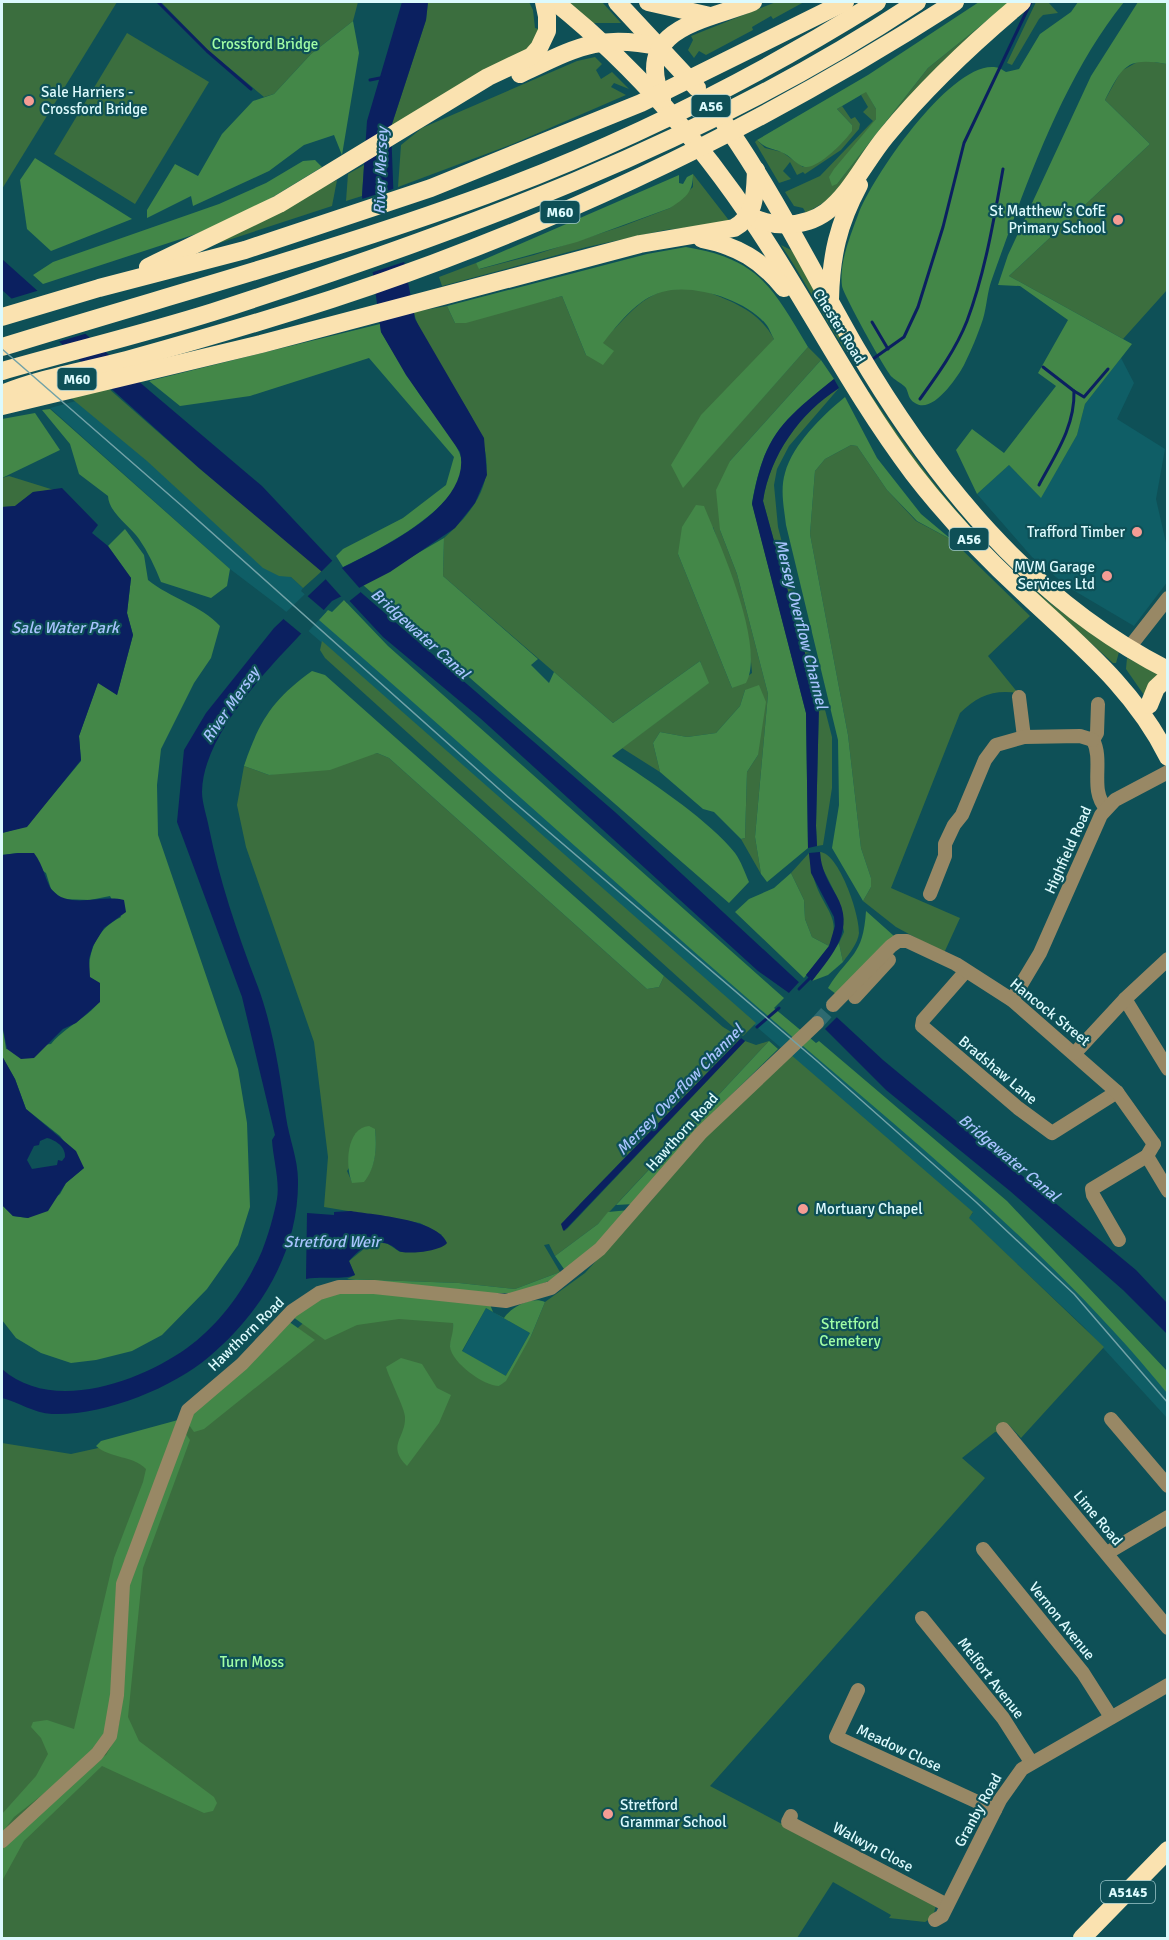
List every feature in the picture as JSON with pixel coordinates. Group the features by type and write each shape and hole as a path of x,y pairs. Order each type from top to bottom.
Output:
{"highway":[{"path":"99,288 228,230 279,204 488,77 532,56 539,48 547,31 544,2"},
{"name":"Chester Road","path":"555,2 601,41 665,106 694,140 748,215 912,472 950,518 984,555 1101,662 1127,679 1167,730"},
{"name":"Chester Road","path":"617,2 661,47 714,109 756,170 877,383 938,472 1002,547 1096,629 1167,670"},
{"path":"424,116 576,49 601,41 622,40 661,47 665,39 679,29 753,2"},
{"path":"2,317 99,288 204,261 431,188 641,103 706,73 845,2"},
{"path":"2,347 433,214 545,172 656,123 720,91 779,60 877,2"},
{"name":"M60","path":"2,371 211,313 435,237 550,192 668,141 733,109 917,2"},
{"name":"M60","path":"133,366 437,262 589,200 746,125 851,66 955,2"},
{"path":"756,170 755,197 748,215 768,223 788,224 814,219 841,197 885,137 920,98 998,22 1022,2"},
{"path":"653,4 711,16"},
{"name":"A56","path":"661,47 654,68 665,106"},
{"path":"830,301 832,257 851,200 867,171 920,98"},
{"name":"M60","path":"2,406 14,394 309,329 640,244 734,228 748,215"},
{"name":"M60","path":"681,236 735,247 769,270 838,359"},
{"path":"1127,679 1122,660 1128,649"},
{"name":"Chester Road","path":"1101,662 1149,723 1167,757"},
{"path":"1149,705 1156,688 1167,678"},
{"name":"A5145","path":"1088,1936 1167,1851"}],"street":[{"path":"1128,649 1167,598"},
{"path":"1019,697 1024,737"},
{"name":"Highfield Road","path":"1012,1000 1040,953 1106,808 1098,795 1097,748 1093,740 1097,729 1098,704"},
{"path":"930,894 945,856 945,844 954,825 962,815 990,752 1004,741 1024,737 1080,736 1093,740"},
{"path":"1106,808 1120,796 1167,772"},
{"path":"855,997 902,941"},
{"path":"833,1005 902,941"},
{"name":"Hancock Street","path":"902,941 966,971 1012,1000 1118,1092 1156,1147 1167,1191"},
{"path":"1075,1053 1125,999 1167,959"},
{"name":"Bradshaw Lane","path":"966,971 922,1026 1018,1108 1052,1133 1118,1092"},
{"path":"1125,999 1167,1069"},
{"name":"Hawthorn Road","path":"2,1841 97,1754 110,1736 117,1695 123,1584 188,1410 242,1364 292,1311 319,1293 339,1287 374,1287 506,1301 551,1288 600,1249 701,1133 817,1023"},
{"path":"1119,1240 1093,1196 1092,1189 1156,1147"},
{"path":"1111,1419 1167,1486"},
{"name":"Lime Road","path":"1003,1430 1167,1628"},
{"path":"1107,1553 1167,1517"},
{"name":"Vernon Avenue","path":"983,1550 1083,1673 1111,1717"},
{"name":"Melfort Avenue","path":"922,1618 1003,1718 1031,1762"},
{"name":"Granby Road","path":"935,1920 942,1916 1013,1778 1031,1762 1167,1685"},
{"name":"Meadow Close","path":"858,1690 836,1737 995,1810"},
{"name":"Walwyn Close","path":"791,1816 788,1822 947,1905"}],"shaded area":[{"path":"1121,358 1134,383 1117,419 1165,449 1156,499 1167,547 1168,581 1134,626 1068,587 1032,557 977,494 1009,465 1041,497 1077,435 1085,404"},
{"path":"87,398 291,577 303,588 301,591 326,613 470,733 775,1009 985,1189 1099,1310 1167,1392 1167,1418 1083,1326 968,1218 973,1213 665,948 401,711 284,610 230,569 50,408"},
{"path":"486,1308 530,1333 506,1376 462,1352"}],"green space":[{"name":"Sale Harriers - Crossford Bridge","path":"2,2 117,2 2,189"},
{"name":"Crossford Bridge","path":"161,2 358,2 353,21 311,54 274,94 264,97 209,51"},
{"path":"428,2 529,2 533,10 535,28 539,29 533,43 523,54 391,127 426,20"},
{"path":"567,2 602,2 621,23 592,23"},
{"path":"776,2 804,2 773,19 771,16 752,27 753,30 706,55 699,51 694,58 688,50 693,40 691,36"},
{"path":"979,2 1010,2 928,68 837,184 832,186 829,177 876,119 876,109 866,92 837,109 852,125 852,131 831,154 817,164 802,166 784,153 766,147 757,140 868,75"},
{"path":"1010,2 828,200 806,213 803,208 794,206 785,192 820,176 873,121 863,112 868,107 861,95 866,91 876,109 876,119 837,184 928,68"},
{"path":"1036,2 1048,2 1058,13 1043,15 1012,65 1007,63"},
{"path":"1078,2 1124,2 1082,65 1047,135 990,284 983,319 964,365 950,386 936,400 922,405 915,403 906,388 892,377 873,347 842,286 844,259 858,215 879,175 896,150 935,102 956,83 976,71 994,67 1006,72 1019,69 1040,34 1071,12"},
{"path":"1138,2 1167,2 1167,64 1143,62 1128,66 1122,71 1105,100 1150,144 1009,276 1132,344 1085,404 1077,435 1041,498 1009,465 977,494 956,450 972,429 1004,453 1056,386 1038,373 1068,320 1020,286 998,285 1008,255 1091,76"},
{"path":"353,21 359,53 342,155 334,135 304,145 269,171 193,206 191,196 147,218 147,210 175,164 198,176 222,134 253,101 274,94 311,54"},
{"path":"127,33 209,82 135,204 54,154"},
{"path":"595,57 602,64 596,70 601,79 612,72 629,89 614,83 611,87 626,95 515,143 398,187 401,145 422,128 577,61"},
{"name":"St Matthew's CofE Primary School","path":"1141,60 1167,64 1167,290 1123,339 1009,276 1150,144 1105,100 1121,71"},
{"path":"842,106 851,119 855,117 860,124 859,129 841,150 805,174 803,172 797,175 790,162 783,171 791,179 779,183 755,142 757,140 765,148 782,152 803,167 852,125 837,109"},
{"path":"35,158 132,219 51,251 27,229 20,180"},
{"path":"315,160 322,167 253,209 196,234 43,284 33,275 53,262 219,204 266,183 303,161"},
{"path":"364,165 362,196 346,201 348,174"},
{"path":"693,174 731,223 665,230 587,247 442,286 439,277 476,263 480,269 534,255 670,208 693,187"},
{"path":"693,174 690,190 670,208 577,242 479,269 476,263 679,175 679,183 683,184 687,177"},
{"path":"337,180 332,206 195,251"},
{"path":"781,245 793,251 849,352 845,350"},
{"path":"686,247 731,259 761,279 773,292 808,347 683,488 671,465 701,415 774,339 756,314 731,300 702,292 674,290 653,295 622,320 603,343 614,351 603,365 586,355 562,296 466,323 455,323 447,306 647,254"},
{"path":"698,288 751,313 767,328 774,339 683,487 808,347 821,360 730,461 720,530 737,574 768,694 755,837 761,874 741,839 745,838 747,772 758,755 745,690 740,706 716,733 687,737 660,732 653,743 660,772 622,748 708,683 700,661 613,723 443,576 444,538 469,512 482,488 487,465 483,444 474,422 421,331 414,312 447,306 455,323 562,296 586,355 649,298 664,291","holes":["713,527 743,616 750,654 752,673 732,688 678,554"]},
{"path":"380,324 381,332 420,395 455,444 462,470 455,488 422,522 343,567 336,556 343,549 403,518 446,485 454,457 369,358 250,396 180,406 149,381"},
{"path":"821,360 834,379 788,419 778,431 763,461 752,503 806,713 808,848 767,882 761,874 755,837 768,694 737,574 720,530 716,490 730,461"},
{"path":"108,388 322,571 303,588 291,577 279,576 263,568 147,461 71,398"},
{"path":"839,388 789,446 777,469 774,485 778,527 832,737 832,788 823,845 817,846 819,704 763,501 772,467 789,437 812,410"},
{"path":"869,392 924,470 963,519 984,542 1041,595 1119,652 1116,663 1113,663 988,550 921,473 867,393"},
{"path":"845,397 877,458 921,514 952,540 917,521 887,490 857,446 851,445 825,459 815,471 810,534 848,735 861,848 871,878 871,887 863,901 832,848 839,805 838,740 783,506 784,479 789,462 801,441"},
{"path":"50,409 230,569 227,586 211,598 161,582 142,544 112,508 108,496 79,474 70,444 42,410"},
{"path":"35,413 60,450 2,478 2,419"},
{"path":"851,445 857,446 887,490 916,521 952,540 1030,616 988,656 1018,693 1001,692 986,695 960,713 891,888 960,918 944,953 896,927 863,901 871,887 871,878 861,848 848,735 810,534 815,471 825,459"},
{"path":"9,476 54,490 33,492 15,506 2,507 2,478"},
{"path":"696,505 704,506 730,569 746,621 751,666 746,683 732,688 678,554 682,527"},
{"path":"125,529 144,555 148,580 204,612 220,626 211,658 194,683 161,749 157,785 158,835 238,1069 247,1123 250,1207 238,1245 207,1289 162,1335 132,1351 96,1360 71,1363 41,1353 16,1338 2,1320 2,1205 13,1216 28,1218 60,1194 66,1183 84,1168 60,1136 26,1109 15,1079 2,1056 2,1024 6,1049 51,1044 88,1013 100,1001 99,983 89,977 92,949 100,934 121,917 110,896 90,900 62,899 51,889 46,873 18,853 2,855 2,833 27,826 81,761 79,736 98,682 117,695 133,635 127,613 131,578 108,546"},
{"path":"444,538 443,576 538,659 531,665 549,683 554,672 613,723 700,661 709,683 612,756 694,814 735,853 749,882 729,903 363,585"},
{"path":"344,600 388,646 784,998 774,1008 816,1043 819,1041 1007,1201 1167,1371 1167,1393 1074,1289 973,1193 705,961 319,620 328,610 332,612"},
{"path":"322,641 756,1023 743,1036 325,658 320,650"},
{"path":"1127,658 1162,675 1144,695 1126,669"},
{"path":"312,671 325,675 664,976 659,987 647,989 389,758 377,753 330,770 269,775 244,766 255,736 269,712 287,691"},
{"path":"759,685 766,702 758,755 747,772 745,838 741,839 714,812 703,809 660,772 653,743 660,732 687,737 716,733 740,706 745,690"},
{"path":"377,753 389,758 647,989 659,987 664,976 723,1027 741,1038 580,1204 565,1231 745,1041 756,1045 769,1041 598,1224 555,1256 549,1244 544,1245 560,1272 515,1289 459,1283 347,1279 355,1275 349,1261 370,1244 378,1242 388,1244 400,1252 426,1251 442,1235 420,1223 324,1207 328,1157 314,1042 246,847 237,805 244,766 269,775","holes":["375,1129 376,1150 371,1170 363,1182 352,1182 347,1171"]},
{"path":"820,852 827,855 841,873 856,913 858,937 843,962 839,943 844,932 838,899 821,865"},
{"path":"809,853 816,886 832,917 834,930 829,946 812,937 805,919 804,900 791,873"},
{"path":"791,873 804,900 805,919 812,937 829,946 804,978 735,912 749,899 774,888"},
{"path":"866,911 894,936 836,994 828,988 854,954 862,938"},
{"path":"839,943 843,962 828,975 812,981"},
{"path":"769,1041 778,1049 726,1100 634,1204 616,1205"},
{"name":"Turn Moss","path":"790,1054 973,1212 969,1218 1104,1347 1021,1438 1008,1424 1000,1433 995,1432 962,1458 985,1478 710,1786 936,1905 933,1917 925,1922 889,1918 891,1915 833,1882 797,1938 2,1938 2,1443 71,1454 130,1441 201,1416 311,1316 452,1317 454,1330 450,1347 499,1386 531,1336 545,1302 585,1273 651,1201 704,1137"},
{"path":"369,1126 375,1129 376,1150 373,1164 364,1182 352,1183 348,1167 349,1149 356,1133 361,1128"},
{"path":"629,1210 599,1243 566,1272 555,1256 598,1224 608,1212"},
{"path":"560,1272 562,1276 518,1293 470,1293 347,1279 459,1283 515,1289"},
{"path":"338,1290 489,1302 493,1312 486,1308 462,1351 506,1376 530,1333 494,1313 504,1318 522,1304 534,1300 545,1302 531,1336 506,1381 499,1386 477,1378 456,1360 450,1347 453,1323 399,1319 357,1325 325,1340 293,1317 317,1297"},
{"path":"288,1321 315,1340 204,1429 194,1432 189,1425 191,1411"},
{"path":"401,1358 422,1364 437,1388 451,1395 439,1423 407,1466 401,1459 397,1447 405,1424 405,1417 386,1367"},
{"path":"178,1420 129,1557 109,1724 94,1754 14,1817 2,1833 2,1814 36,1776 48,1754 41,1738 31,1727 33,1722 47,1720 74,1729 114,1558 143,1482 146,1469 134,1461 108,1453 96,1446 101,1441"},
{"path":"183,1430 190,1440 143,1568 128,1717 139,1741 214,1797 217,1803 213,1811 204,1813 102,1766 24,1841 2,1881 2,1843 83,1770 106,1755 116,1738 120,1719 128,1589"}],"water":[{"name":"River Mersey","path":"402,2 428,2 426,20 391,127 394,208 415,319 484,438 487,475 475,503 455,528 390,572 357,589 615,812 883,1060 1136,1270 1167,1303 1167,1334 1123,1290 1010,1191 886,1090 789,993 758,971 480,718 383,637 344,595 332,601 294,641 232,715 217,740 206,766 202,792 224,889 268,1019 287,1125 297,1164 297,1206 284,1255 274,1278 246,1320 210,1356 176,1379 136,1398 93,1410 72,1413 45,1413 2,1398 2,1369 22,1382 45,1389 69,1391 120,1382 167,1361 199,1339 221,1317 240,1292 262,1251 271,1225 278,1192 272,1140 275,1135 242,997 177,822 184,750 206,713 274,628 328,577 199,468 2,290 2,259 137,380 262,486 340,569 399,538 438,508 452,491 460,472 460,452 406,375 381,332 362,196 367,121"},
{"path":"834,379 839,388 825,398 800,423 780,452 772,467 763,501 819,704 817,846 808,848 806,713 752,504 763,461 778,431 788,419"},
{"name":"Sale Water Park","path":"62,488 98,525 92,533 108,546 131,578 127,613 133,635 117,695 98,683 79,736 81,760 27,827 2,833 2,507 15,506 33,492"},
{"path":"820,852 823,869 842,907 844,919 843,930 834,951 812,981 806,975 829,946 835,926 834,917 811,873 809,853"},
{"path":"34,853 50,887 59,896 76,900 124,900 126,912 104,928 93,946 89,959 90,977 100,983 100,1002 76,1023 63,1029 34,1058 21,1059 7,1049 2,1024 2,855"},
{"path":"741,1038 745,1041 564,1231 561,1224"},
{"path":"2,1056 15,1079 26,1109 76,1151 84,1168 66,1183 48,1211 28,1218 13,1216 2,1205","holes":["47,1138 61,1146 65,1157 62,1161 58,1160 57,1165 32,1169 27,1160 34,1146"]},
{"name":"Stretford Weir","path":"351,1211 419,1223 441,1235 447,1243 433,1250 412,1253 400,1251 384,1243 373,1244 362,1249 349,1261 355,1275 306,1279 307,1213 334,1215 334,1212"}],"pier":[{"path":"396,188 396,207 407,261 370,273 359,200"},
{"path":"40,290 88,333 54,343 7,300"},
{"path":"334,559 362,591 347,603 320,573"},
{"path":"305,594 326,612 304,636 281,617"},
{"path":"800,981 838,1016 824,1030 787,995"}],"waterway":[{"path":"158,2 207,51 251,89"},
{"name":"Mersey Overflow Channel","path":"870,361 904,337 918,307 943,227 964,143 1031,2"},
{"path":"370,80 380,78"},
{"path":"920,399 940,371 967,321 984,265 1003,169"},
{"path":"872,322 888,349"},
{"path":"1039,485 1068,429 1074,391 1043,367"},
{"path":"1074,391 1084,397 1108,369"},
{"name":"Mersey Overflow Channel","path":"799,989 811,977"},
{"name":"Mersey Overflow Channel","path":"757,1027 779,1008"}],"tunnel":[{"path":"817,1023 833,1005"}],"tram line":[{"path":"2,349 508,797 817,1061 976,1202 1074,1294 1168,1403"}],"place":[{"name":"Sale Harriers - Crossford Bridge","path":"29,101"},
{"name":"St Matthew's CofE Primary School","path":"1118,220"},
{"name":"Trafford Timber","path":"1137,532"},
{"name":"MVM Garage Services Ltd","path":"1107,576"},
{"name":"Mortuary Chapel","path":"803,1209"},
{"name":"Stretford Grammar School","path":"608,1814"}],"water label":[{"name":"Bridgewater Canal","path":"420,634"},
{"name":"Bridgewater Canal","path":"1009,1158"}],"park label":[{"name":"Stretford Cemetery","path":"850,1332"}]}
